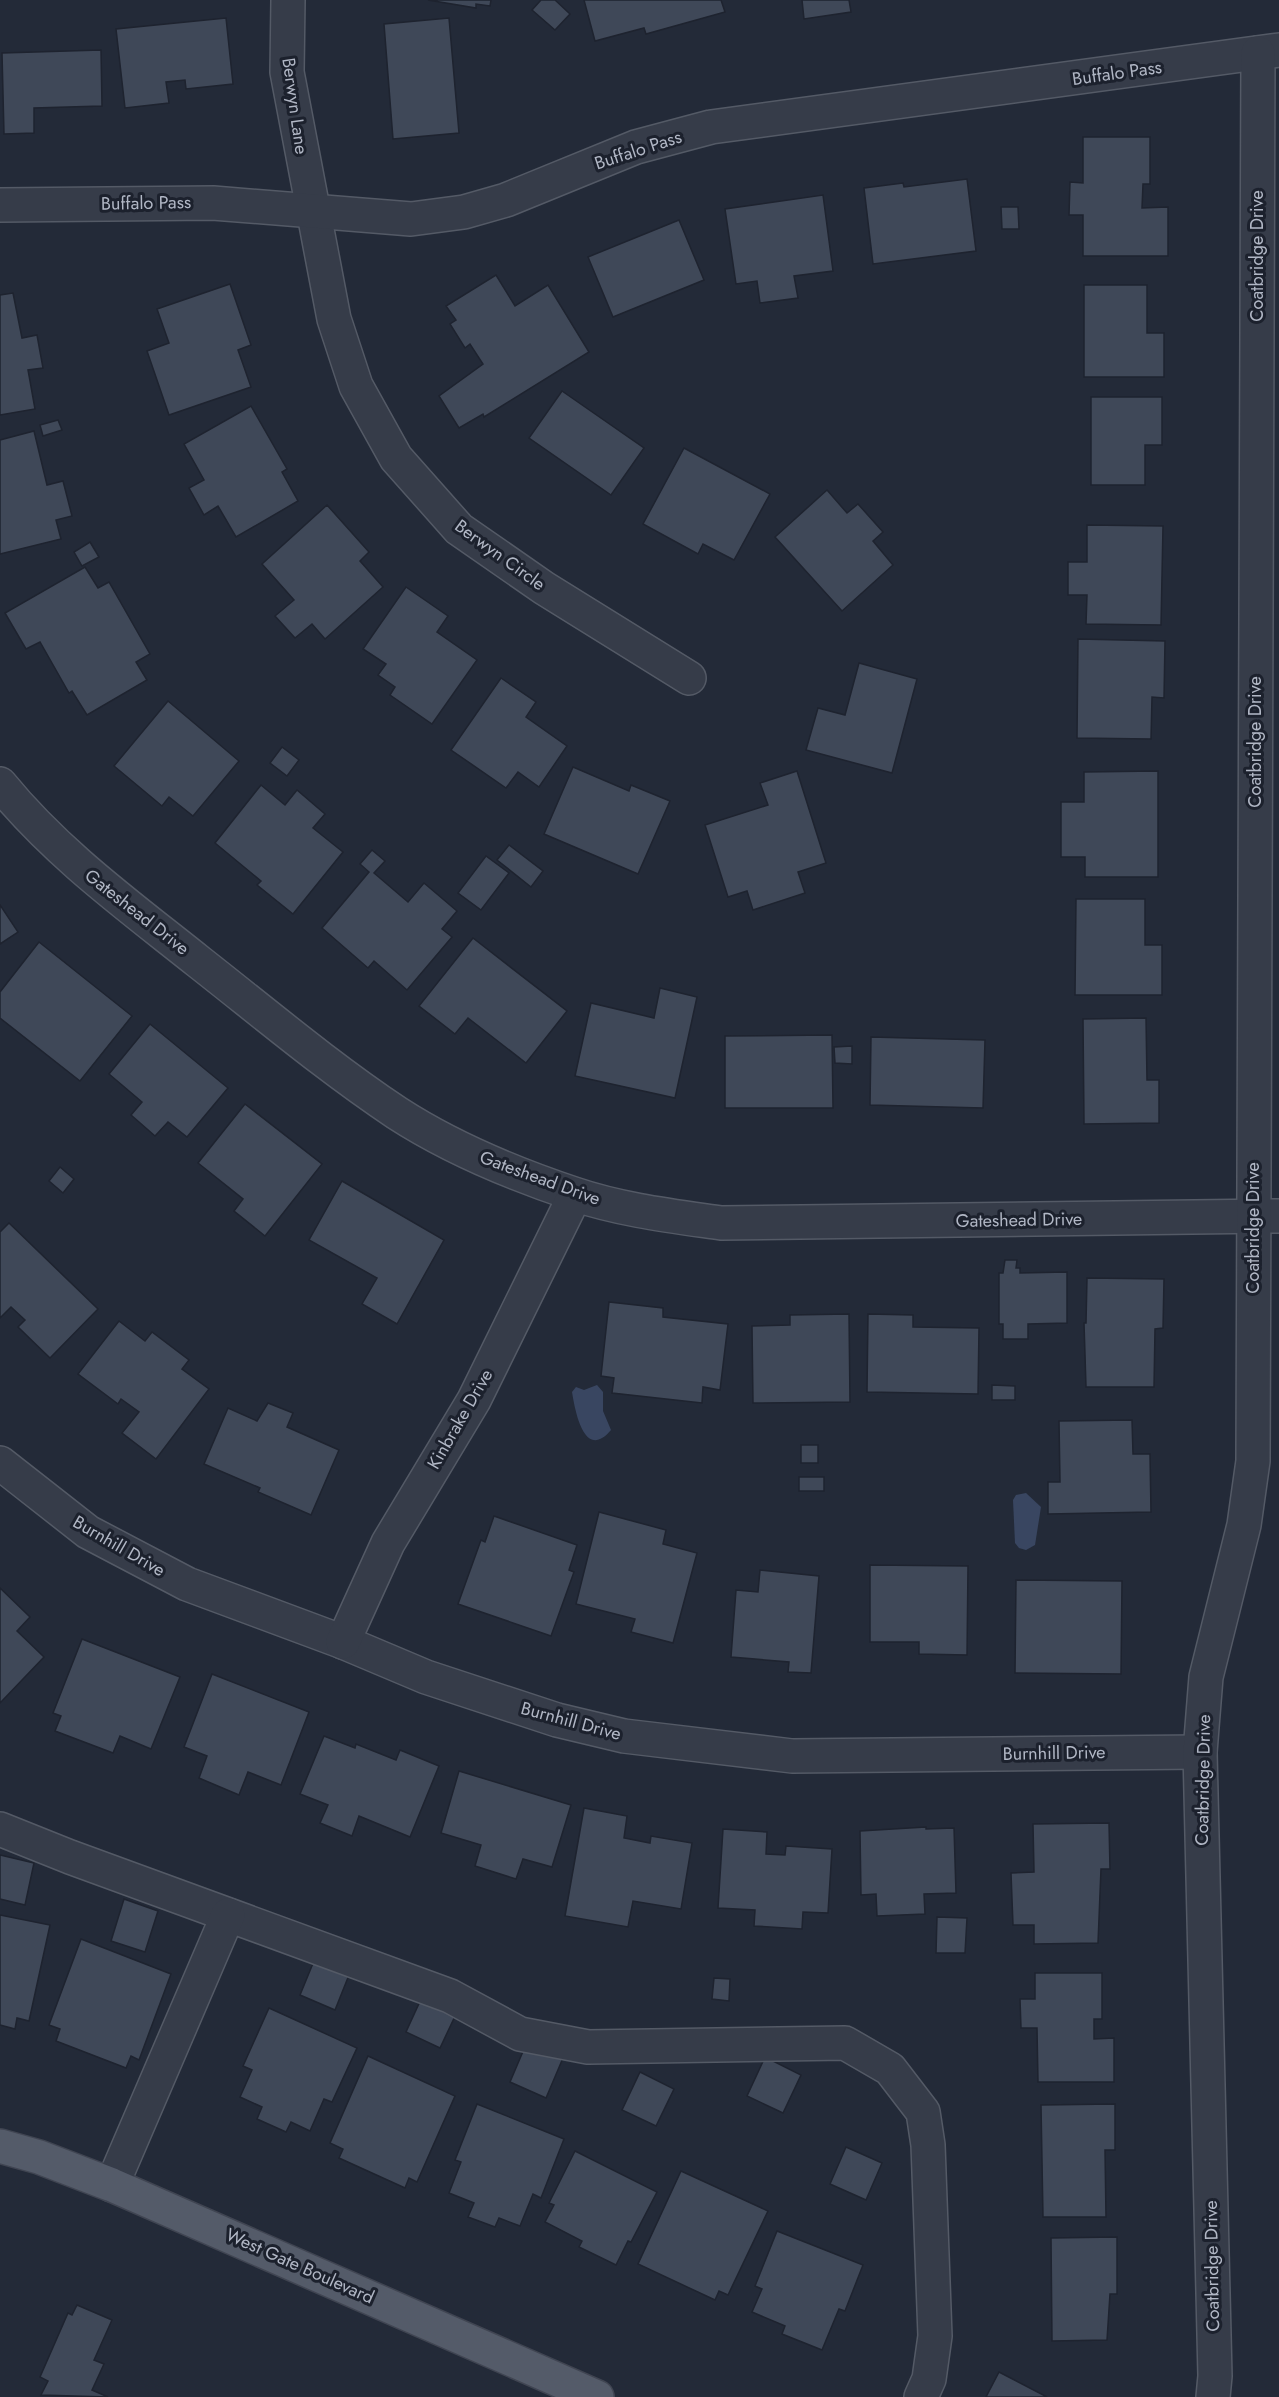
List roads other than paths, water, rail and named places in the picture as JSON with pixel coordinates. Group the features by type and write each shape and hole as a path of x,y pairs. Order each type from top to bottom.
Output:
{"main road":[{"name":"West Gate Boulevard","path":"0,2145 39,2157 112,2185 597,2397"}],"street":[{"name":"Berwyn Lane","path":"288,0 287,72 312,211"},
{"name":"Buffalo Pass","path":"0,205 213,203 411,219 464,212 506,200 636,147 711,127 1269,51"},
{"name":"Coatbridge Drive","path":"1213,2397 1215,2376 1200,1752 1206,1677 1244,1525 1253,1461 1266,1216 1269,51"},
{"name":"Berwyn Circle","path":"312,211 334,319 356,386 396,458 459,529 544,588 689,678"},
{"name":"Gateshead Drive","path":"0,784 28,818 84,870 329,1064 399,1114 467,1152 575,1195 639,1211 721,1223 1266,1216"},
{"name":"Kinbrake Drive","path":"343,1642 388,1543 474,1400 575,1195"},
{"name":"Burnhill Drive","path":"0,1463 88,1532 187,1584 343,1642 426,1677 557,1720 624,1736 792,1756 1200,1752"},
{"path":"0,1829 450,1996 520,2034 588,2047 845,2043 890,2068 922,2112 928,2145 935,2336 928,2379 921,2397"},
{"path":"112,2185 228,1915"}],"water":[{"path":"597,1385 603,1392 603,1411 611,1430 602,1438 594,1440 582,1430 572,1392 576,1387 584,1390"},
{"path":"1026,1493 1041,1507 1035,1545 1026,1550 1019,1548 1015,1543 1013,1500 1016,1495"}]}
